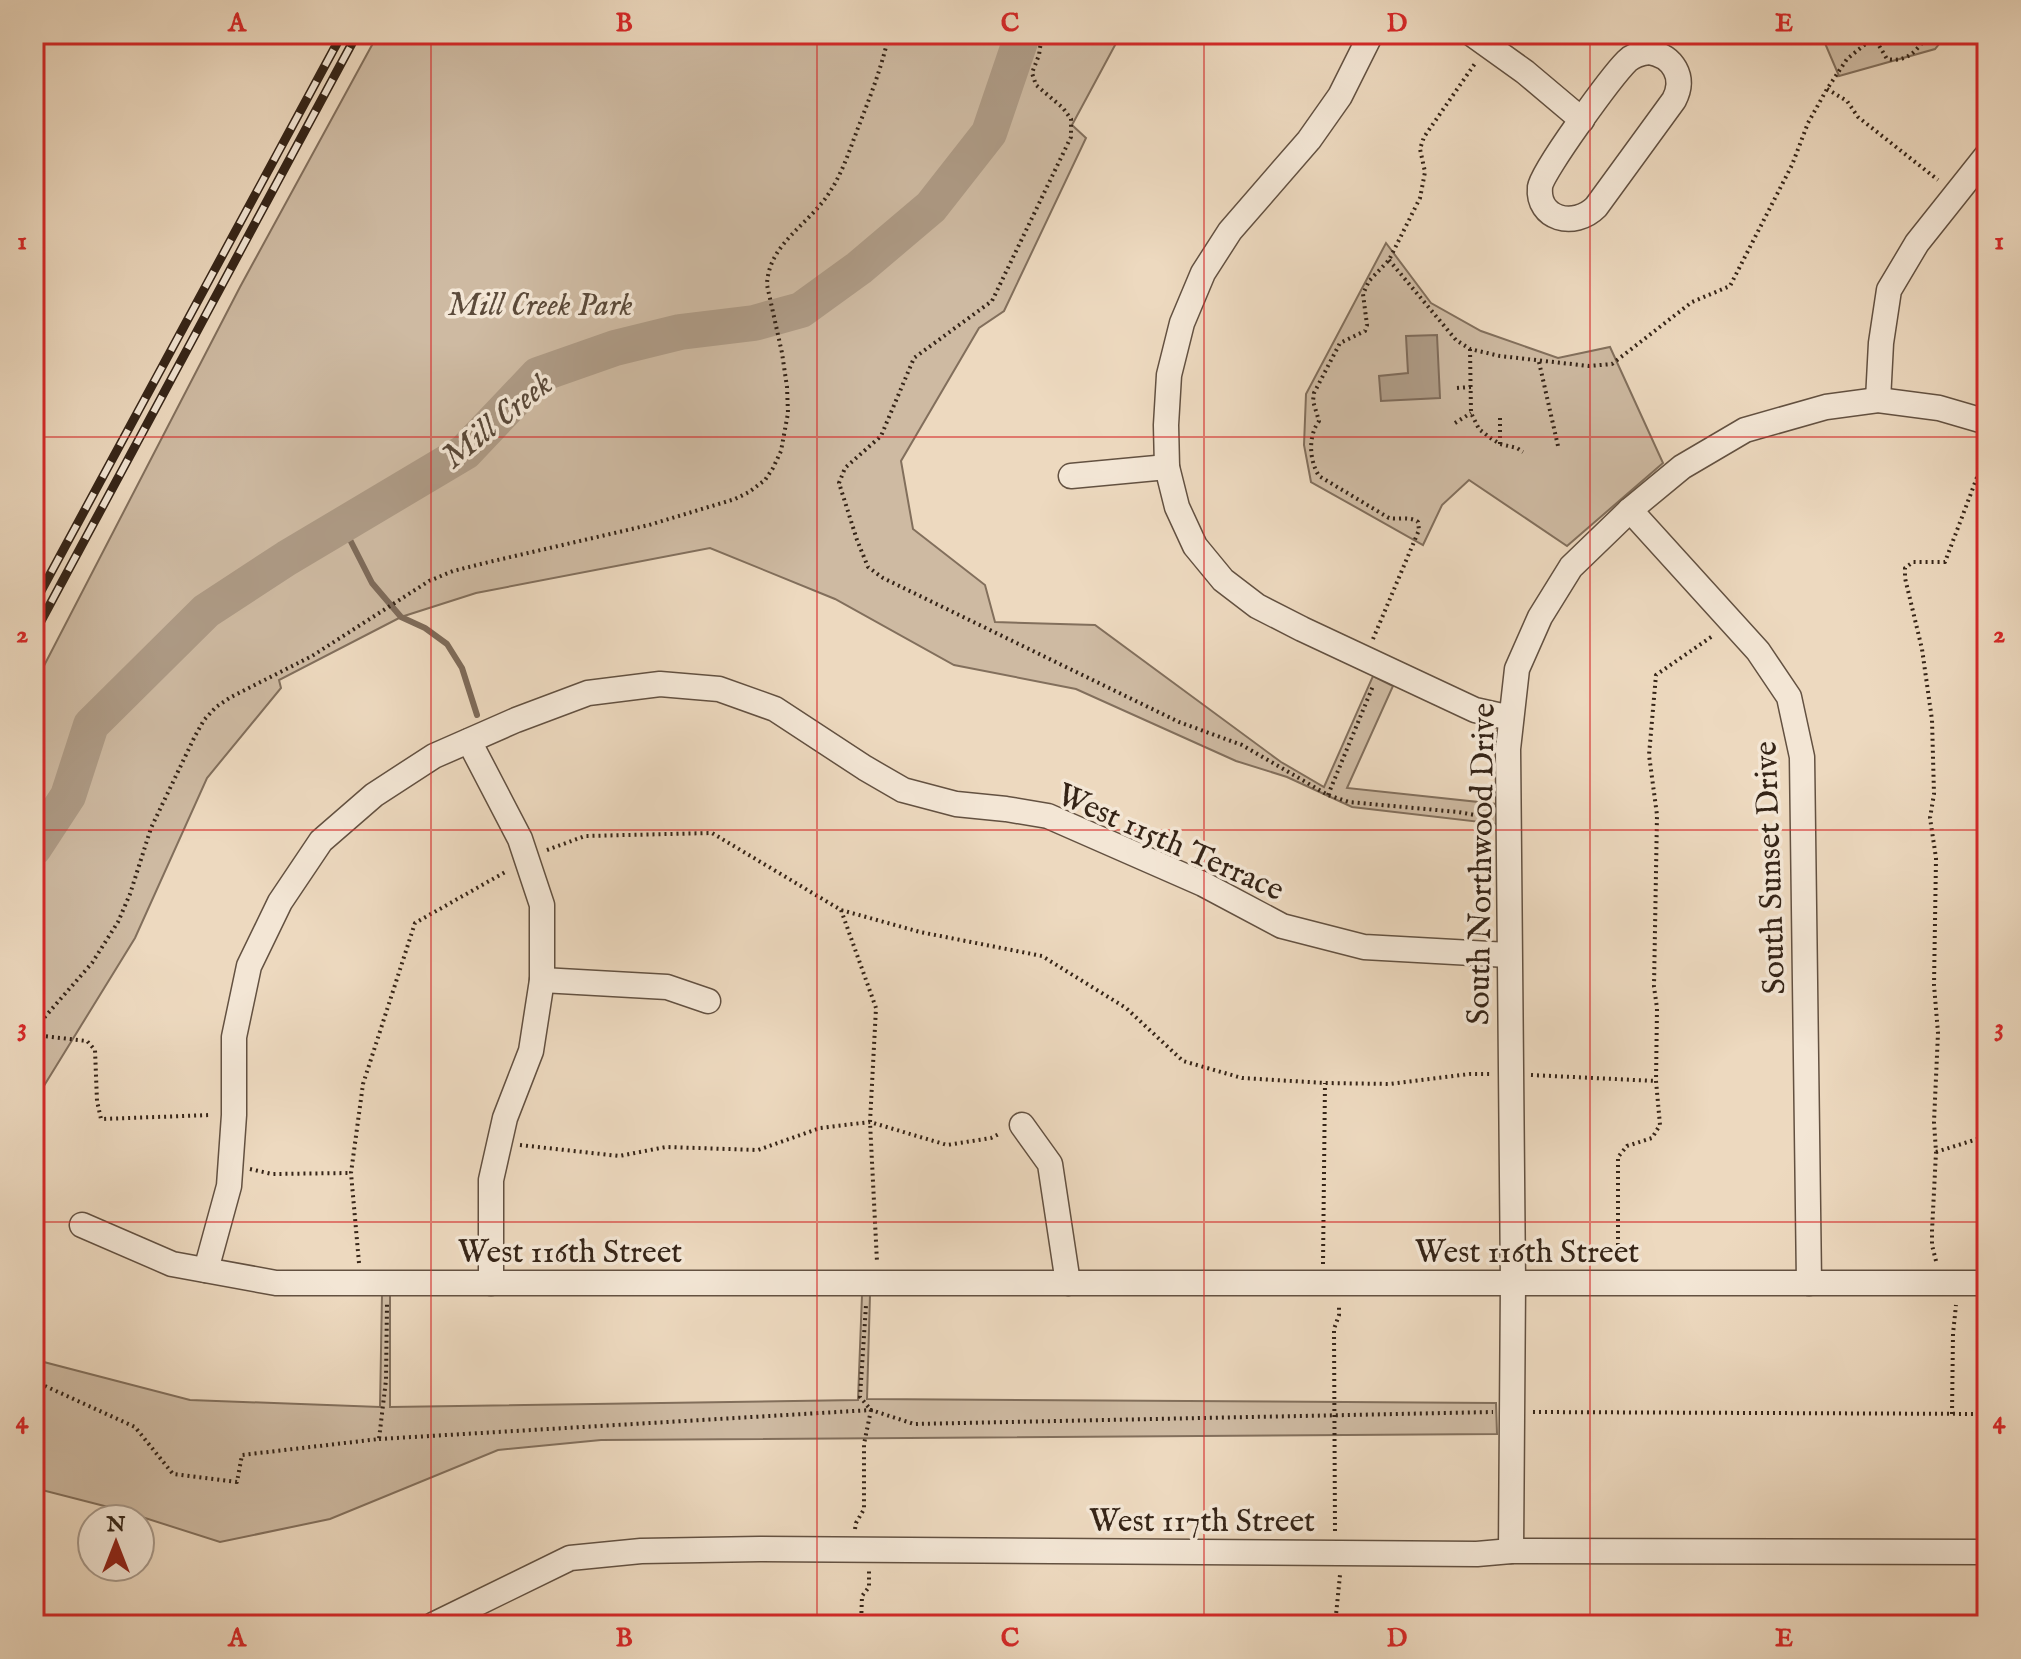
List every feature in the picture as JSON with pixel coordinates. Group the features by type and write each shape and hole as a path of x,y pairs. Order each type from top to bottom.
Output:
{"street":[{"path":"1371,34 1340,96 1309,140 1230,231 1203,273 1182,323 1169,375 1167,467 1177,507 1195,546 1223,580 1257,606 1475,710 1511,718"},
{"path":"1472,34 1525,72 1582,120"},
{"path":"1658,53 1676,69 1679,85 1674,100 1596,207 1579,219 1569,220 1560,218 1544,205 1540,185 1544,174 1582,120 1632,57 1658,53"},
{"path":"1878,400 1881,343 1889,290 1917,243 1987,155"},
{"name":"South Northwood Drive","path":"1511,1551 1513,1283 1508,749 1517,669 1540,617 1571,567 1630,510 1682,467 1745,430 1826,407 1878,400 1939,408 1987,422"},
{"path":"1071,476 1167,467"},
{"name":"South Sunset Drive","path":"1630,510 1758,651 1789,697 1802,757 1809,1283"},
{"name":"West 115th Terrace","path":"206,1270 229,1186 234,1115 234,1037 249,966 280,902 321,841 374,795 434,756 588,693 660,684 719,689 775,709 903,790 956,804 1048,816 1203,884 1282,926 1364,947 1508,955"},
{"path":"469,741 520,839 542,905 542,980 531,1051 505,1118 491,1180 491,1283"},
{"path":"542,980 667,987 708,1001"},
{"path":"1022,1125 1050,1164 1068,1283"},
{"name":"West 116th Street","path":"82,1225 172,1264 276,1283 1987,1283"},
{"name":"West 117th Street","path":"433,1625 570,1558 641,1551 1987,1552"}],"path":[{"path":"234,1115 101,1119 97,1101 95,1050 87,1041 34,1033 92,963 118,922 151,828 204,720 231,697 312,656 429,581 453,571 649,525 735,499 765,480 781,451 786,432 787,387 767,273 780,247 813,215 831,190 846,160 882,64 889,34"},
{"path":"1042,34 1032,73 1036,85 1071,119 1071,137 992,301 914,358 881,436 845,468 839,483 868,567 883,578 1179,722 1242,745 1328,795 1349,802 1458,812 1508,821"},
{"path":"1389,260 1456,340 1470,349 1539,362 1589,366 1612,364 1692,302 1730,286 1792,165 1808,123 1847,59 1874,36 1887,59 1897,60 1912,55 1929,34"},
{"path":"1328,795 1377,679 1371,646 1419,530 1418,522 1413,518 1389,518 1319,476 1314,468 1311,438 1319,421 1314,393 1340,343 1365,331 1363,294 1369,281 1389,260 1420,198 1425,172 1420,149 1424,137 1478,58 1493,49"},
{"path":"1827,89 1847,101 1858,117 1956,194"},
{"path":"1470,349 1471,413 1479,429 1500,444 1523,452"},
{"path":"1539,362 1558,446"},
{"path":"1457,388 1471,387"},
{"path":"1455,423 1471,413"},
{"path":"1500,418 1500,444"},
{"path":"1952,1414 1953,1334 1957,1309 1955,1296 1939,1271 1932,1245 1938,1033 1934,985 1936,858 1930,818 1934,794 1932,720 1922,649 1905,568 1913,562 1945,562 1987,451"},
{"path":"1618,1283 1618,1157 1627,1146 1652,1138 1660,1125 1654,987 1657,815 1649,755 1656,675 1732,623"},
{"path":"379,1439 386,1380 387,1295 359,1267 351,1173 363,1084 415,923 544,851 585,836 712,833 841,910 920,932 1042,956 1126,1008 1183,1061 1242,1078 1390,1084 1470,1074 1656,1081"},
{"path":"1325,1083 1323,1271 1339,1295 1339,1315 1334,1329 1335,1538 1340,1564 1335,1625"},
{"path":"499,1143 619,1156 666,1147 758,1150 820,1128 870,1122 947,1145 991,1138 1022,1125"},
{"path":"1936,1152 1987,1136"},
{"path":"230,1164 272,1174 351,1173"},
{"path":"34,1381 135,1427 173,1474 237,1482 242,1455 379,1439 871,1410 914,1424 1512,1412 1987,1414"}],"green space":[{"name":"Mill Creek Park","path":"378,34 1121,34 1072,125 1086,138 1004,311 979,328 901,461 913,529 985,585 995,622 1095,625 1281,762 1324,787 1373,676 1393,686 1347,788 1497,804 1497,824 1352,807 1287,777 1236,761 1076,689 954,665 835,599 710,548 476,593 401,617 279,680 281,688 207,778 135,938 34,1102 34,685 240,287"},
{"path":"1821,34 1947,34 1935,49 1839,76"},
{"path":"1386,243 1431,303 1481,331 1558,358 1610,347 1663,463 1567,546 1469,480 1442,505 1423,545 1311,482 1304,445 1306,394"},
{"path":"382,1294 390,1294 390,1407 858,1400 862,1295 870,1295 867,1399 1496,1403 1497,1434 601,1440 498,1450 330,1519 220,1542 156,1522 156,1503 93,1503 34,1488 34,1357 190,1400 380,1407"}],"shaded area":[{"path":"1437,335 1440,398 1381,401 1379,376 1408,373 1406,336"}],"waterway":[{"name":"Mill Creek","path":"34,848 68,796 91,725 206,611 287,558 465,452 538,375 615,348 680,332 754,323 801,310 859,268 931,207 989,133 1021,34"},
{"path":"342,524 372,583 401,617 425,628 447,644 462,668 477,715"}],"railway":[{"path":"34,604 342,34"},
{"path":"34,634 357,34"}]}
